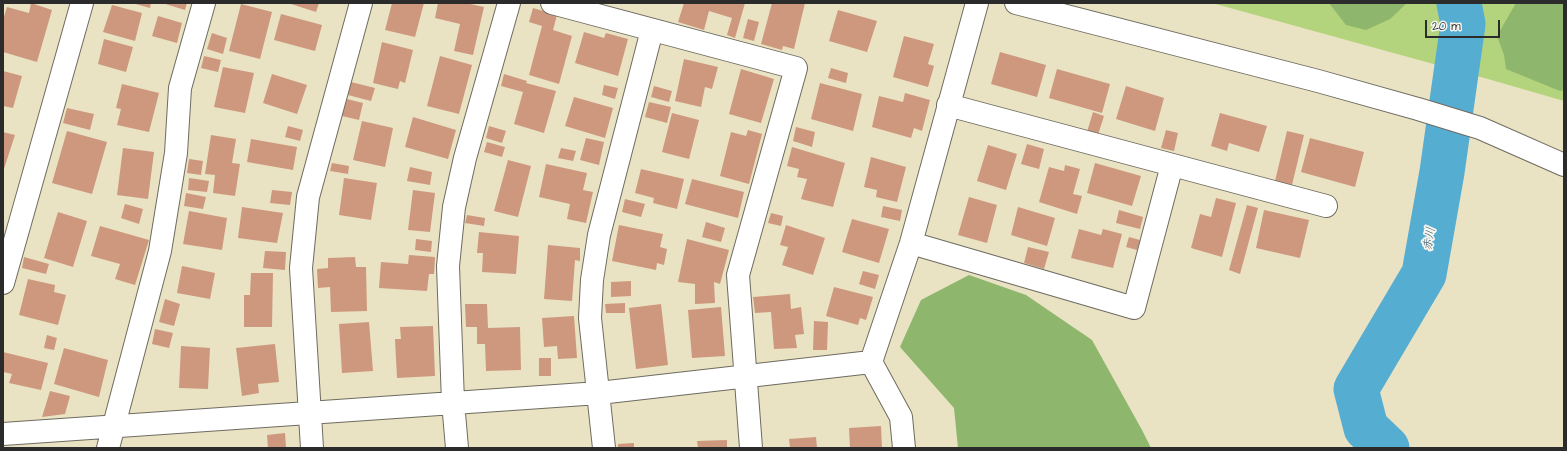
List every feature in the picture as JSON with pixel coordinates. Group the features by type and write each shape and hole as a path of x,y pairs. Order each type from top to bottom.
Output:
{"street":[{"path":"3,283 82,3"},
{"path":"108,448 160,250 176,153 180,88 204,3"},
{"path":"312,448 301,268 308,197 361,3"},
{"path":"457,448 453,402 448,266 454,207 464,158 509,3"},
{"path":"552,3 796,68 738,275 751,448"},
{"path":"904,448 901,417 871,362 911,243 977,3"},
{"path":"1016,3 1318,80 1418,109 1480,128 1564,165"},
{"path":"604,448 590,318 592,280 598,234 652,30"},
{"path":"948,105 1326,206"},
{"path":"911,243 1134,308 1172,165"},
{"path":"3,434 599,392 871,362"}],"green space":[{"path":"1212,3 1564,3 1564,101 1488,79"},
{"path":"1329,3 1407,3 1390,19 1366,30 1346,25"},
{"path":"1516,3 1564,3 1564,90 1560,91 1506,69 1504,55 1497,36"},
{"path":"969,275 1026,295 1092,340 1151,448 958,448 954,408 900,347 921,300"}],"building":[{"path":"31,3 52,10 37,62 3,52 3,20 7,7 29,13"},
{"path":"132,3 151,3 150,8"},
{"path":"162,3 187,3 185,10"},
{"path":"288,3 319,3 316,12"},
{"path":"392,3 424,3 415,37 385,30"},
{"path":"438,3 466,3 484,7 473,55 454,51 460,24 435,18"},
{"path":"684,3 745,3 735,38 727,35 732,18 709,11 704,30 678,22"},
{"path":"772,3 805,3 794,49 783,46 782,50 761,44"},
{"path":"241,4 272,12 260,59 229,51"},
{"path":"112,5 142,13 135,41 103,32"},
{"path":"533,8 557,15 553,30 572,36 559,84 529,75 542,26 529,22"},
{"path":"838,10 877,21 867,52 829,41"},
{"path":"281,14 322,25 315,51 274,40"},
{"path":"158,16 182,23 177,43 152,36"},
{"path":"748,19 759,22 754,41 743,38"},
{"path":"584,32 604,38 606,33 628,39 618,76 575,63"},
{"path":"212,33 227,38 223,54 207,49"},
{"path":"904,36 934,44 928,64 934,66 928,87 893,77"},
{"path":"104,39 133,47 126,72 98,64"},
{"path":"382,42 413,50 405,83 400,81 398,89 373,83"},
{"path":"1000,52 1046,65 1037,97 991,84"},
{"path":"204,56 221,60 218,72 201,68"},
{"path":"440,56 472,65 459,114 427,106"},
{"path":"684,59 718,67 712,89 705,87 701,107 675,101"},
{"path":"223,67 254,73 245,113 214,107"},
{"path":"831,68 848,73 846,83 828,78"},
{"path":"741,69 774,79 761,123 729,114"},
{"path":"1057,69 1110,84 1102,113 1049,98"},
{"path":"3,71 22,76 13,108 3,106"},
{"path":"272,74 307,85 297,114 263,103"},
{"path":"504,74 527,81 526,83 556,91 544,133 514,124 523,92 501,86"},
{"path":"351,82 375,88 371,101 348,95"},
{"path":"820,83 862,94 853,131 811,119"},
{"path":"122,84 159,93 149,132 117,125 121,109 116,108"},
{"path":"604,85 618,88 615,99 602,95"},
{"path":"654,86 672,91 669,102 651,97"},
{"path":"1126,86 1164,98 1155,131 1116,119"},
{"path":"905,93 930,100 922,131 914,128 911,138 872,127 879,96 903,102"},
{"path":"574,97 613,108 605,138 565,126"},
{"path":"347,99 363,103 359,120 342,116"},
{"path":"649,102 671,107 667,123 645,117"},
{"path":"67,108 94,114 90,130 63,123"},
{"path":"1093,112 1104,116 1098,135 1087,132"},
{"path":"672,113 699,120 689,159 662,152"},
{"path":"1220,113 1267,126 1259,152 1229,143 1227,151 1211,146"},
{"path":"413,117 456,130 448,159 405,147"},
{"path":"362,121 393,128 385,167 353,160"},
{"path":"288,126 303,130 300,141 285,137"},
{"path":"489,126 506,131 502,143 486,138"},
{"path":"796,127 815,132 812,147 793,141"},
{"path":"748,130 762,134 749,184 720,176 731,132 746,136"},
{"path":"1166,130 1178,133 1174,151 1161,148"},
{"path":"67,131 107,142 92,194 52,183"},
{"path":"1287,131 1304,135 1292,185 1275,181"},
{"path":"3,132 15,135 3,172"},
{"path":"211,135 236,139 232,163 240,164 235,196 213,193 215,175 205,174"},
{"path":"586,138 604,142 599,165 580,160"},
{"path":"1310,138 1364,152 1355,187 1301,172"},
{"path":"251,139 297,147 293,170 247,162"},
{"path":"487,142 505,147 502,157 484,152"},
{"path":"1027,144 1044,149 1039,169 1021,164"},
{"path":"988,145 1017,154 1006,190 977,181"},
{"path":"792,147 845,163 833,207 801,199 807,179 797,177 799,169 787,166"},
{"path":"123,148 154,152 148,199 117,195"},
{"path":"561,148 576,151 573,161 558,158"},
{"path":"871,157 906,167 897,202 876,197 877,190 864,187"},
{"path":"189,159 203,161 201,175 187,173"},
{"path":"508,160 531,166 518,217 494,211"},
{"path":"332,163 349,166 348,174 330,171"},
{"path":"1095,163 1141,176 1132,206 1087,193"},
{"path":"546,164 587,173 583,190 593,192 586,223 567,219 570,204 539,197"},
{"path":"1065,165 1080,169 1073,194 1082,196 1077,214 1039,202 1049,167 1064,171"},
{"path":"410,167 432,172 430,185 407,181"},
{"path":"641,169 684,179 677,209 653,203 654,198 635,193"},
{"path":"189,178 209,181 207,192 188,190"},
{"path":"344,178 377,183 371,220 339,215"},
{"path":"692,179 744,192 738,218 685,204"},
{"path":"272,190 292,192 290,205 270,203"},
{"path":"413,190 435,193 430,232 408,230"},
{"path":"186,193 206,197 203,209 184,206"},
{"path":"969,197 997,205 987,243 958,235"},
{"path":"1216,198 1236,203 1222,257 1191,248 1200,214 1211,217"},
{"path":"625,199 645,204 641,217 622,212"},
{"path":"125,204 143,209 139,224 121,218"},
{"path":"1247,205 1258,208 1240,274 1229,270"},
{"path":"883,206 902,210 900,221 881,217"},
{"path":"242,207 283,213 277,243 238,238"},
{"path":"1018,207 1055,218 1047,246 1011,235"},
{"path":"1119,210 1143,217 1140,229 1116,223"},
{"path":"1264,210 1309,220 1300,258 1256,248"},
{"path":"189,211 227,218 222,250 183,244"},
{"path":"58,212 87,221 73,267 44,258"},
{"path":"771,213 783,216 781,226 768,223"},
{"path":"467,215 485,218 484,226 465,223"},
{"path":"852,219 889,229 879,263 842,252"},
{"path":"706,222 725,228 721,242 702,237"},
{"path":"619,225 663,234 660,247 667,249 664,265 657,263 656,270 612,261"},
{"path":"786,225 825,238 813,275 782,265 788,247 780,245"},
{"path":"100,226 149,240 135,285 115,279 120,264 91,256"},
{"path":"1079,229 1101,235 1103,229 1122,234 1113,268 1071,258"},
{"path":"479,232 519,236 516,274 482,272 483,253 477,253"},
{"path":"1129,237 1140,240 1137,250 1126,247"},
{"path":"416,239 432,241 431,252 415,250"},
{"path":"687,239 729,250 720,284 714,282 715,303 695,304 695,284 678,282"},
{"path":"548,245 580,248 580,261 575,260 572,301 544,299"},
{"path":"1028,247 1049,252 1044,269 1024,263"},
{"path":"265,251 286,252 285,270 263,268"},
{"path":"409,255 435,257 434,274 429,274 427,291 379,288 381,262 408,264"},
{"path":"24,257 49,264 46,274 22,268"},
{"path":"355,257 356,267 366,267 367,311 331,312 330,287 318,288 317,269 328,268 328,258"},
{"path":"182,266 215,273 210,299 177,293"},
{"path":"863,271 879,275 875,289 859,284"},
{"path":"251,273 273,273 272,327 244,327 244,295 250,295"},
{"path":"28,279 55,285 54,292 66,295 58,325 19,315"},
{"path":"631,281 631,296 611,297 611,282"},
{"path":"834,287 873,297 866,320 860,318 858,325 826,316"},
{"path":"790,294 791,309 801,307 804,334 795,335 797,348 774,349 771,312 755,313 753,297"},
{"path":"165,299 180,304 174,326 159,322"},
{"path":"625,303 625,313 606,313 605,304"},
{"path":"465,304 487,304 488,328 520,327 521,370 486,371 485,344 477,344 477,327 466,327"},
{"path":"661,304 668,365 636,369 629,308"},
{"path":"721,307 725,356 692,358 688,310"},
{"path":"574,316 577,358 558,359 557,346 544,347 542,318"},
{"path":"814,321 828,322 827,350 813,350"},
{"path":"369,322 373,371 342,373 339,324"},
{"path":"433,326 435,376 397,378 395,339 401,339 400,327"},
{"path":"155,329 173,333 169,348 152,344"},
{"path":"47,335 57,338 54,350 44,348"},
{"path":"275,344 279,382 258,384 259,393 242,396 236,348"},
{"path":"181,346 210,348 208,389 179,388"},
{"path":"64,348 108,360 99,397 54,384"},
{"path":"3,352 48,363 41,390 9,383 12,374 3,372"},
{"path":"539,358 551,358 551,376 539,376"},
{"path":"50,391 70,396 65,414 42,417"},
{"path":"881,426 882,448 850,448 849,428"},
{"path":"285,433 286,448 268,448 267,435"},
{"path":"816,437 817,448 790,448 789,439"},
{"path":"727,440 727,448 698,448 697,441"},
{"path":"634,443 634,448 618,448 618,444"}],"waterway":[{"name":"赤川","path":"1387,448 1366,428 1356,389 1424,274 1442,172 1463,24 1459,3"}]}
